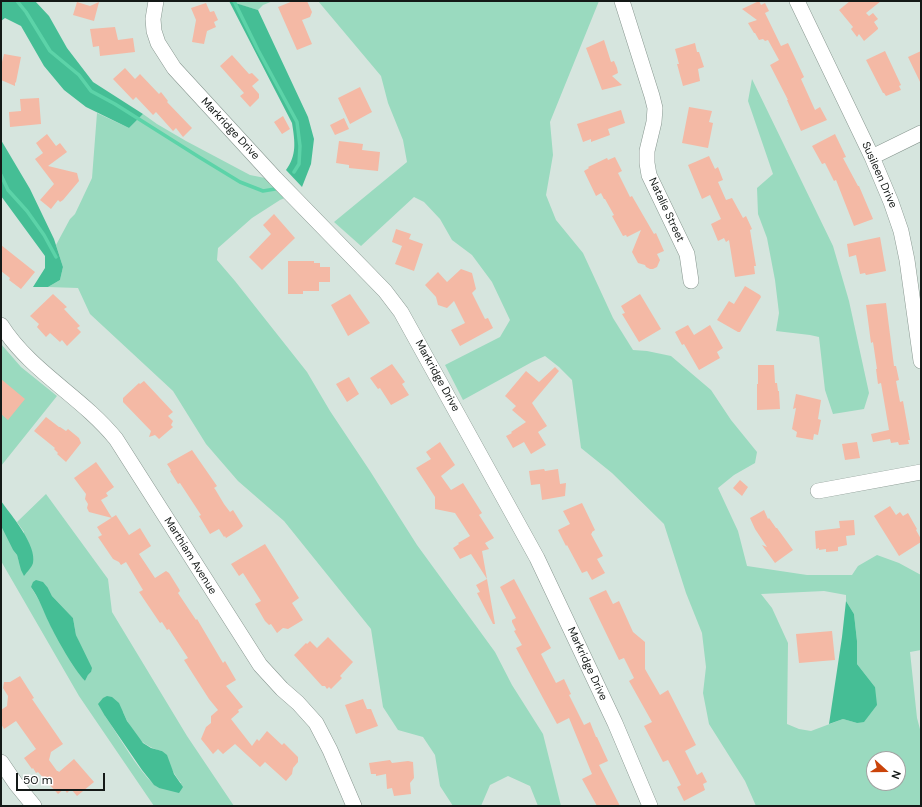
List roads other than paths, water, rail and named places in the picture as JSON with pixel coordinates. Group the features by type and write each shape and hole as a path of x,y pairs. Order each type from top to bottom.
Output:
{"street":[{"name":"Markridge Drive","path":"156,1 153,19 154,30 158,43 174,68 275,178 385,291 400,312 537,558 615,723 650,806"},
{"name":"Natalie Street","path":"622,1 655,108 654,122 647,151 649,175 687,254 691,281"},
{"name":"Susileen Drive","path":"797,1 892,202 901,230 907,260 921,361"},
{"path":"872,157 921,133"},
{"name":"Marthiam Avenue","path":"1,325 16,347 27,358 78,400 116,439 260,665 282,689 298,703 316,724 330,750 354,806"},
{"path":"818,491 921,472"},
{"path":"1,762 16,784 34,806"}],"waterway":[{"path":"17,1 26,12 50,51 79,75 91,91 115,104 240,182 263,191 275,189"},
{"path":"234,1 258,50 297,122 300,146 299,164 294,172"},
{"path":"1,175 8,190 27,211 44,235 56,257"}]}
